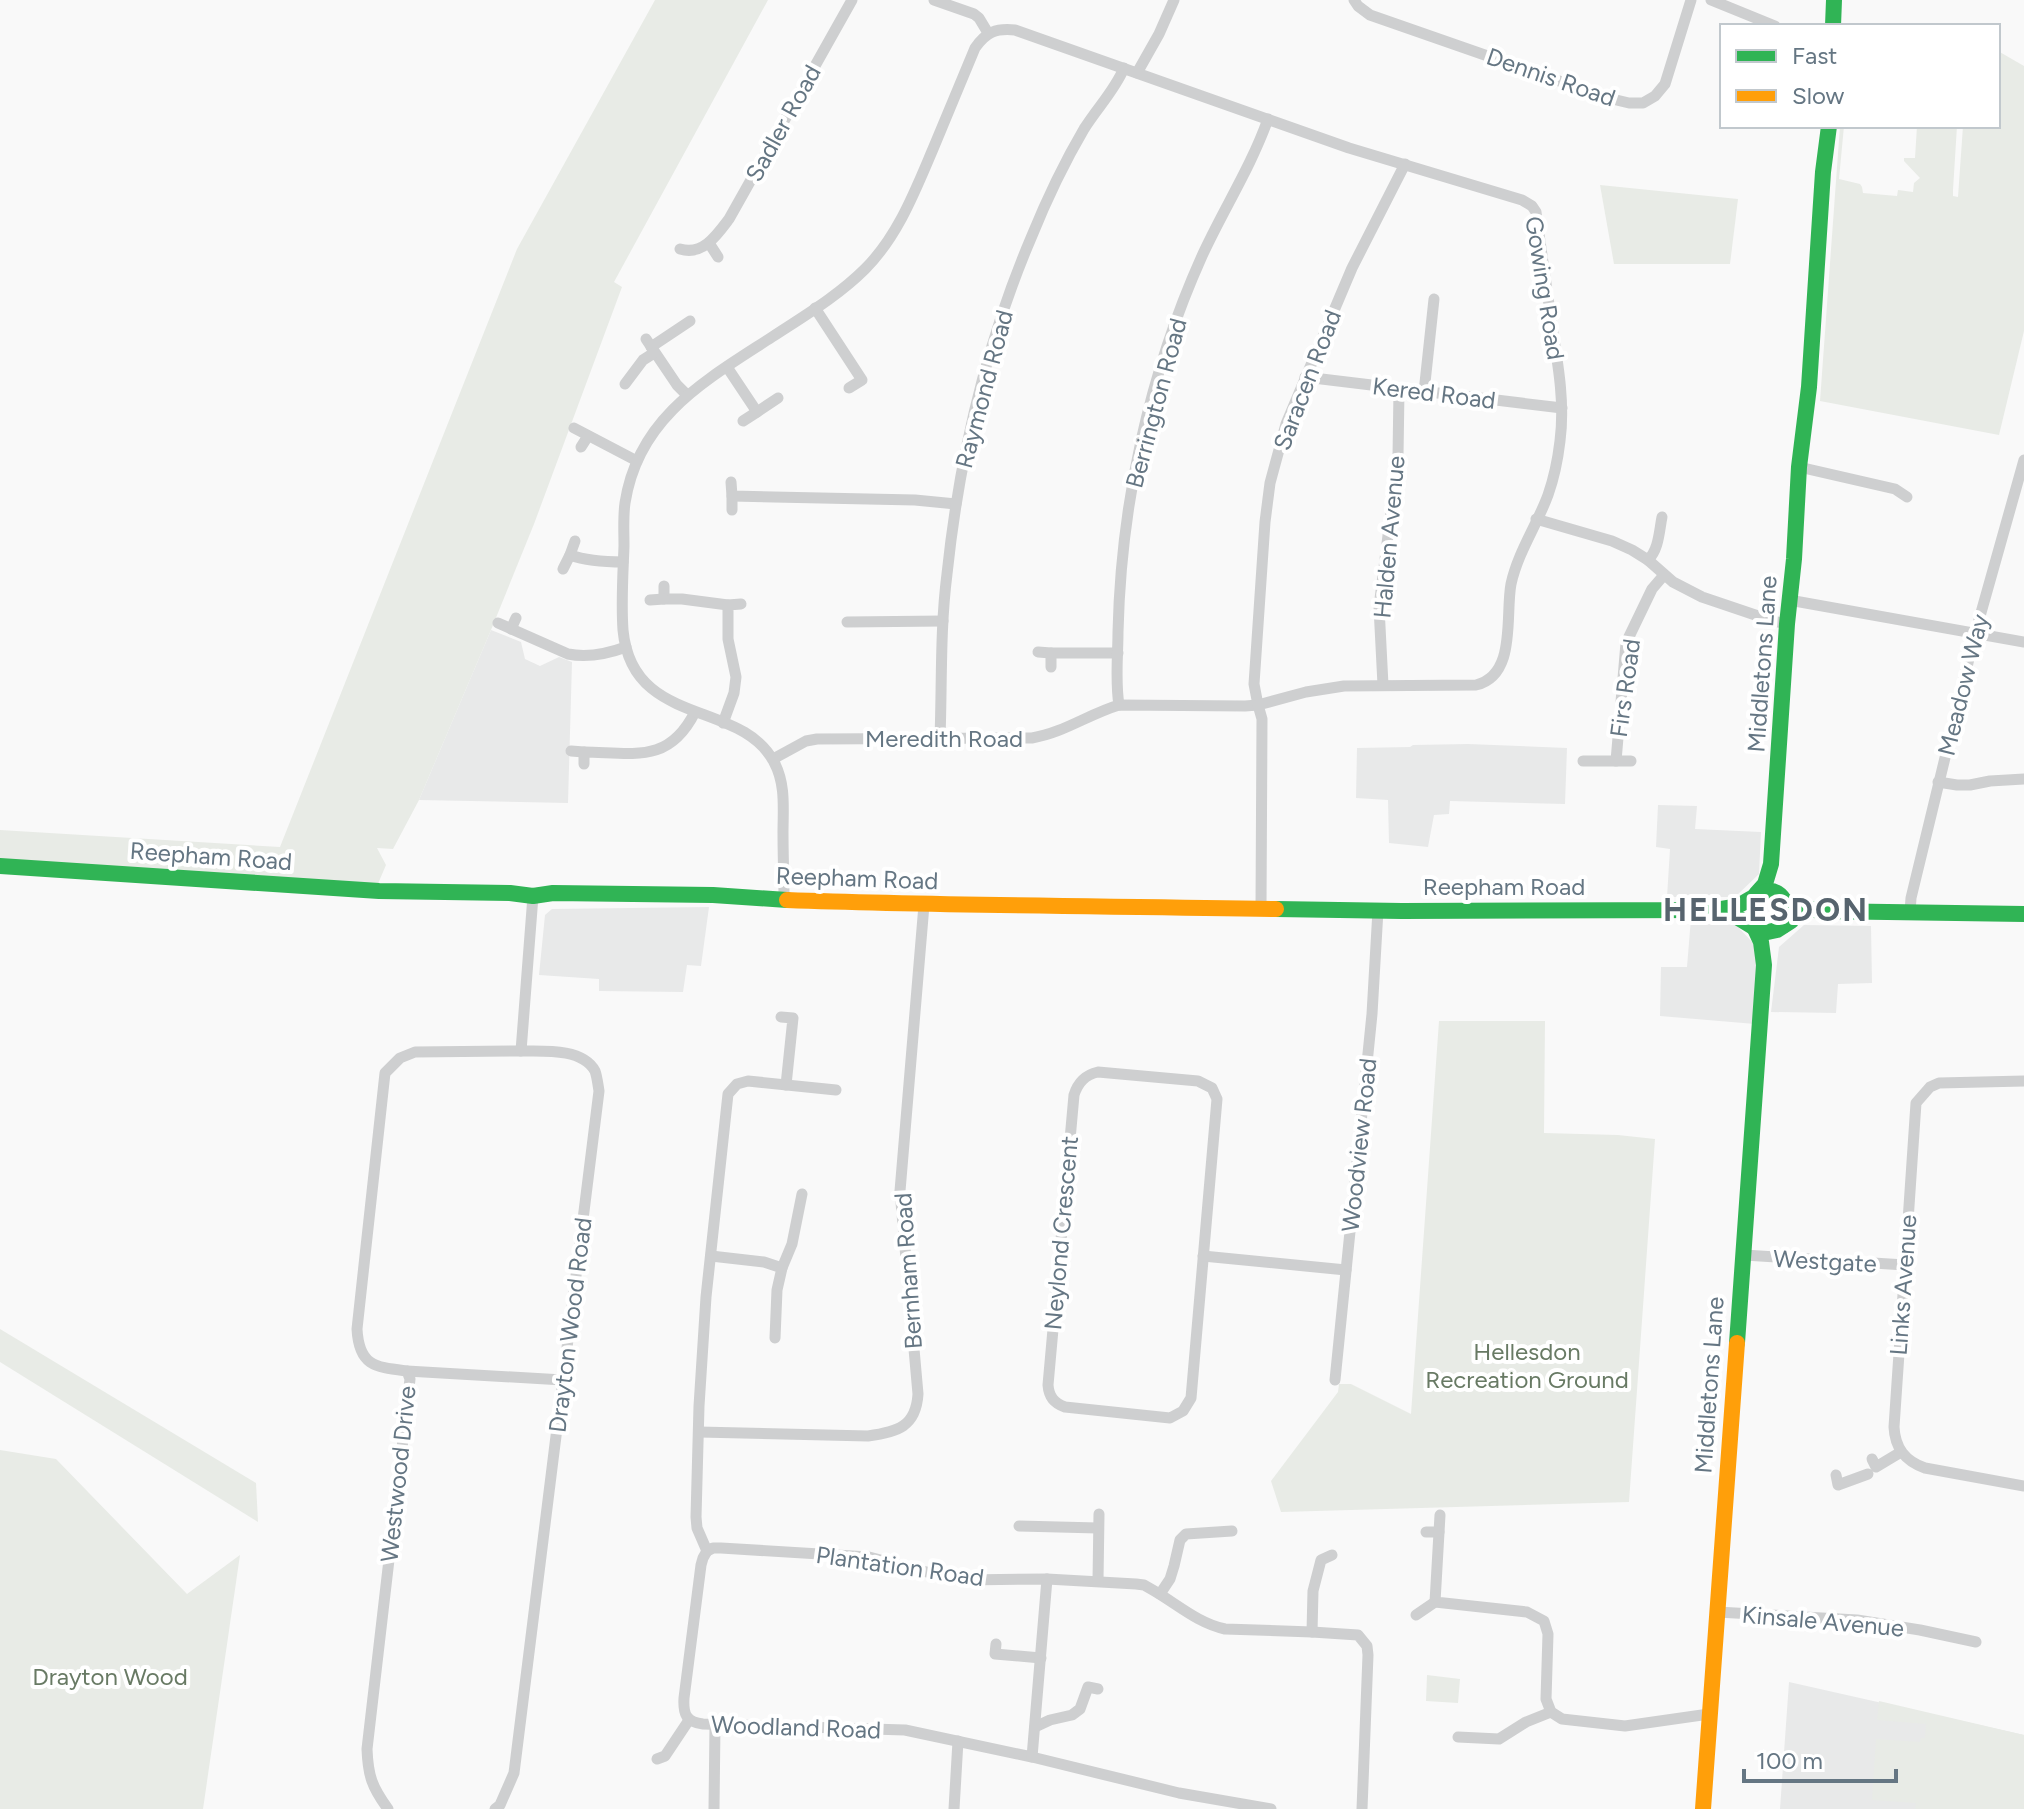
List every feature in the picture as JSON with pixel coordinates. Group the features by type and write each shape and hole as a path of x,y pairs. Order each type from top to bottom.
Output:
{"street":[{"name":"Sadler Road","path":"709,243 729,219 852,0"},
{"path":"784,900 783,797 773,759 748,735 671,701 651,688 631,663 623,628 625,505 637,461 663,418 687,395 843,289 866,268 900,221 975,48 988,33 974,14 934,0"},
{"path":"1137,73 1174,0"},
{"name":"Dennis Road","path":"1354,0 1370,15 1629,103 1643,103 1655,96 1665,84 1691,0"},
{"path":"1711,0 1770,24"},
{"path":"1833,24 1834,0"},
{"name":"Gowing Road","path":"988,33 996,29 1015,30 1349,148 1522,200 1536,212 1561,385 1560,441 1548,495 1513,576 1506,654 1501,666 1484,683 1462,687 1383,685 1331,688 1258,705"},
{"name":"Raymond Road","path":"940,738 943,621 956,504 990,357 1009,294 1057,181 1084,128 1120,79 1124,68"},
{"name":"Berrington Road","path":"1119,705 1121,569 1139,451 1157,379 1172,329 1202,256 1259,144 1268,119"},
{"name":"Middletons Lane","path":"1820,128 1825,150"},
{"name":"Middletons Lane","path":"1753,896 1765,884 1771,864 1799,467 1809,387 1829,128"},
{"name":"Saracen Road","path":"1258,705 1254,684 1266,509 1286,424 1352,268 1405,164"},
{"path":"680,249 690,251 709,243 718,257"},
{"path":"1424,392 1434,299"},
{"path":"815,308 862,380"},
{"path":"625,384 650,346 690,321"},
{"path":"650,346 687,395"},
{"path":"727,367 757,412"},
{"path":"849,388 873,371"},
{"name":"Kered Road","path":"1305,377 1562,408"},
{"name":"Halden Avenue","path":"1383,685 1379,607 1398,456 1399,390"},
{"path":"743,421 778,398"},
{"path":"574,428 637,461"},
{"path":"581,447 588,436"},
{"name":"Meadow Way","path":"1910,912 1975,634 2024,460"},
{"path":"1799,467 1895,489 1907,497"},
{"path":"731,482 732,510"},
{"path":"732,496 809,498 815,504 843,505 849,498 956,504"},
{"path":"1648,560 1657,545 1662,517"},
{"path":"1536,519 1612,541 1648,560 1673,582 1702,597 1787,624"},
{"path":"563,569 575,541"},
{"path":"570,555 594,561 623,562"},
{"name":"Firs Road","path":"1616,761 1626,643 1652,589 1664,575"},
{"path":"664,586 664,599"},
{"path":"650,600 682,599 741,604"},
{"path":"1789,600 2024,642"},
{"path":"723,723 734,693 736,677 728,639 728,605"},
{"path":"847,622 943,621"},
{"path":"498,623 514,624 568,654 580,657 611,653 626,647"},
{"path":"1038,652 1118,653"},
{"path":"1051,653 1051,667"},
{"name":"Meredith Road","path":"773,759 806,741 817,739 1047,736 1119,705 1258,705"},
{"path":"1258,705 1262,719 1261,908"},
{"path":"580,756 647,753 662,749 680,737 695,712"},
{"name":"Firs Road","path":"1583,761 1631,761"},
{"path":"1938,782 1970,785 2024,779"},
{"name":"Middletons Lane","path":"1771,864 1783,899"},
{"name":"Reepham Road","path":"0,866 379,891 533,896 553,893 713,895 924,905 1713,910 1736,906 1764,891 1819,911"},
{"path":"521,1051 533,896"},
{"path":"1753,896 1746,913 1753,927"},
{"path":"1780,928 1788,917 1783,899"},
{"name":"Bernham Road","path":"699,1432 868,1436 889,1433 908,1423 917,1409 900,1191 924,905"},
{"name":"Woodview Road","path":"1335,1380 1372,1014 1378,910"},
{"name":"Reepham Road","path":"1713,910 1735,916 1763,933 1819,911 2024,914"},
{"name":"Middletons Lane","path":"1703,1809 1764,965 1761,942 1753,927"},
{"name":"Middletons Lane","path":"1764,965 1780,928"},
{"path":"781,1017 793,1018 786,1085"},
{"name":"Westwood Drive","path":"388,1809 368,1775 367,1749 410,1379 407,1371 377,1367 365,1357 358,1347 357,1329 385,1073 400,1058 415,1052 521,1051"},
{"name":"Drayton Wood Road","path":"495,1809 500,1805 514,1773 599,1091 594,1070 577,1056 521,1051"},
{"name":"Neylond Crescent","path":"1098,1072 1198,1081 1212,1088 1216,1094 1203,1256 1191,1398 1183,1411 1170,1418 1065,1407 1053,1400 1048,1385 1074,1095 1077,1085 1091,1074 1098,1072"},
{"name":"Woodland Road","path":"836,1090 748,1081 737,1084 728,1094 706,1297 699,1406 696,1517 697,1528 707,1551 701,1565 684,1698 683,1710 689,1720 715,1725 905,1730 1179,1793 1271,1809"},
{"name":"Links Avenue","path":"1901,1452 1896,1444 1894,1427 1916,1103 1930,1087 1939,1083 2024,1081"},
{"path":"775,1338 777,1290 792,1244 802,1194"},
{"name":"Westgate","path":"1744,1255 1905,1265"},
{"path":"711,1256 764,1262 782,1268"},
{"path":"1203,1256 1346,1270"},
{"path":"407,1371 563,1380"},
{"path":"1837,1486 1872,1471 1901,1452 1910,1461 1925,1468 2024,1486"},
{"path":"1098,1581 1099,1514"},
{"path":"1435,1602 1440,1515"},
{"path":"1019,1526 1098,1528"},
{"path":"1160,1594 1170,1579 1180,1540 1186,1534 1232,1531"},
{"path":"1426,1532 1439,1532"},
{"name":"Plantation Road","path":"707,1551 721,1548 869,1557 964,1580 1047,1579 1144,1585 1212,1626 1358,1635 1367,1646 1362,1809"},
{"path":"1312,1632 1313,1591 1323,1557"},
{"path":"1032,1757 1047,1579"},
{"path":"1416,1615 1435,1602 1527,1612 1544,1621 1548,1634 1546,1699 1551,1712 1562,1719 1625,1726 1709,1714"},
{"name":"Kinsale Avenue","path":"1717,1612 1857,1620 1976,1642"},
{"path":"995,1655 1041,1658"},
{"path":"1035,1727 1072,1715 1080,1709 1088,1687 1098,1689"},
{"path":"1458,1737 1499,1739 1526,1722 1551,1712"},
{"path":"657,1759 665,1756 689,1720"},
{"path":"714,1809 715,1725"},
{"path":"954,1809 958,1741"}],"shaded area":[{"path":"491,630 521,642 525,659 540,666 559,657 572,662 568,803 419,800"},
{"path":"1468,744 1567,748 1565,804 1450,801 1449,814 1434,815 1428,847 1389,843 1388,800 1356,798 1357,748"},
{"path":"1658,805 1697,806 1695,829 1761,832 1759,874 1735,897 1667,897 1670,849 1656,847"},
{"path":"709,907 701,966 687,965 683,992 599,991 599,979 539,975 545,915 552,909"},
{"path":"1713,917 1733,922 1758,948 1755,1024 1660,1016 1661,967 1687,967 1691,918"},
{"path":"1804,925 1871,926 1872,983 1838,984 1836,1013 1771,1012 1779,947"},
{"path":"1789,1682 2024,1735 2024,1809 1780,1809"}],"green space":[{"path":"655,0 768,0 614,282 622,287 534,524 419,800 393,849 377,848 386,865 377,886 0,860 0,830 280,847 517,249"},
{"path":"2000,52 2024,66 2024,331 1999,435 1820,401 1840,128 1844,128 1839,179 1860,184 1863,193 1897,196 1898,190 1913,192 1914,183 1920,178 1904,161 1904,158 1915,158 1917,128 1957,128 1953,196 1958,197 1963,128 2000,128"},
{"path":"1600,185 1738,199 1730,264 1614,264"},
{"name":"Hellesdon Recreation Ground","path":"1439,1021 1545,1021 1544,1133 1655,1139 1629,1502 1281,1512 1271,1481 1338,1392 1339,1384 1351,1384 1411,1414"},
{"path":"0,1329 256,1483 258,1522 0,1362"},
{"name":"Drayton Wood","path":"0,1450 56,1459 187,1594 240,1555 203,1809 0,1809"},
{"path":"1427,1675 1460,1679 1458,1703 1426,1701"},
{"path":"1879,1701 2024,1735 2024,1809 1915,1809 1916,1803 1872,1800 1876,1739 1920,1742 1921,1738 1925,1738 1926,1724 1877,1720"}],"traffic: fast":[{"path":"1833,24 1834,0"},
{"path":"1756,894 1765,884 1771,864 1799,467 1809,387 1829,128"},
{"path":"0,866 379,891 533,896 553,893 713,895 787,900"},
{"path":"1276,909 1713,910 1739,905 1768,891 1779,894 1786,903 1784,925"},
{"path":"1786,902 1819,911 2024,914"},
{"path":"1719,912 1735,916 1763,933 1777,930 1791,921"},
{"path":"1737,1343 1764,965 1761,942 1755,929"}],"traffic: slow":[{"path":"787,900 1276,909"},
{"path":"1703,1809 1737,1343"}],"district":[{"name":"HELLESDON","path":"1766,910"}]}
